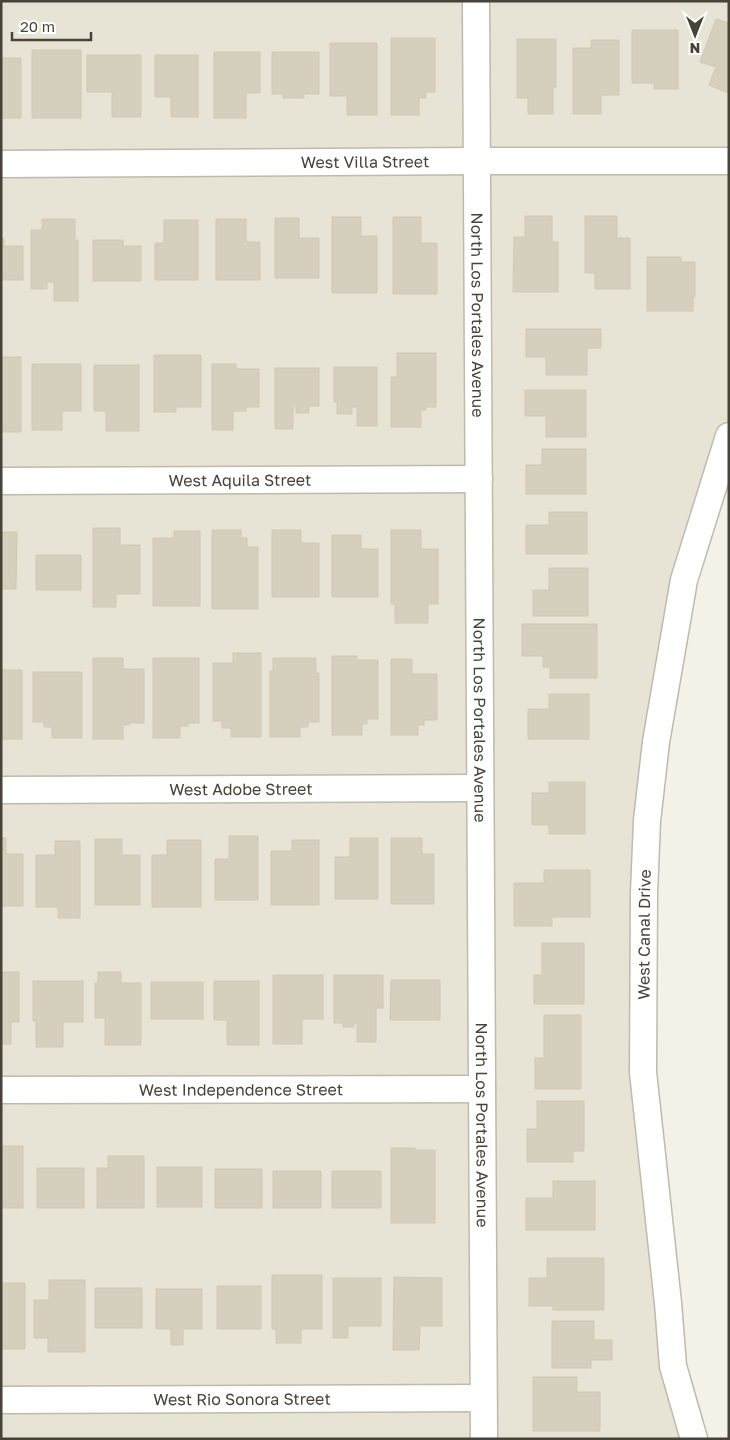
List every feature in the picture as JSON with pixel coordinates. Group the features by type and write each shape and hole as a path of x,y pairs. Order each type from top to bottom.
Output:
{"street":[{"name":"North Los Portales Avenue","path":"476,1 484,1439"},
{"name":"West Villa Street","path":"1,164 729,161"},
{"name":"West Canal Drive","path":"694,1439 673,1366 643,1072 647,821 656,742 684,580 729,436"},
{"name":"West Aquila Street","path":"1,481 479,479"},
{"name":"West Adobe Street","path":"1,790 480,788"},
{"name":"West Independence Street","path":"1,1090 482,1089"},
{"name":"West Rio Sonora Street","path":"1,1400 483,1398"}],"shaded area":[{"path":"1,1 729,1 729,436 656,742 643,1002 694,1439 1,1439"}],"building":[{"path":"716,19 729,23 729,93 709,85 716,67 700,62"},
{"path":"632,30 678,30 678,89 654,89 654,83 632,83"},
{"path":"391,38 435,38 435,92 426,92 426,98 419,98 419,115 391,115"},
{"path":"517,39 556,39 556,87 553,87 553,114 528,114 528,98 517,98"},
{"path":"591,40 619,40 619,95 601,95 601,114 573,114 573,48 591,48"},
{"path":"330,43 377,43 377,115 347,115 347,96 330,96"},
{"path":"32,50 81,50 81,118 32,118"},
{"path":"214,52 260,52 260,93 246,93 246,118 214,118"},
{"path":"272,52 319,52 319,94 304,94 304,98 283,98 283,94 272,94"},
{"path":"87,55 141,55 141,117 112,117 112,92 87,92"},
{"path":"155,55 198,55 198,117 171,117 171,97 155,97"},
{"path":"1,58 21,58 21,118 1,118"},
{"path":"525,216 552,216 552,242 558,242 558,292 513,292 514,237 525,237"},
{"path":"585,216 617,216 617,238 630,238 630,289 595,289 595,273 585,273"},
{"path":"332,217 361,217 361,236 377,236 377,293 332,293"},
{"path":"393,217 421,217 421,243 437,243 437,294 393,294"},
{"path":"275,218 299,218 299,238 319,238 319,278 275,278"},
{"path":"42,219 75,219 75,240 78,240 78,301 54,301 54,282 47,282 47,289 31,289 31,230 42,230"},
{"path":"216,219 246,219 246,242 260,242 260,280 216,280"},
{"path":"164,220 198,220 198,280 155,280 155,243 164,243"},
{"path":"1,239 4,239 4,246 23,246 23,280 1,280"},
{"path":"93,240 123,240 123,246 141,246 141,281 93,281"},
{"path":"647,257 681,257 681,262 695,262 693,311 647,311"},
{"path":"526,329 601,329 601,348 587,348 587,375 546,375 546,357 526,357"},
{"path":"397,353 436,353 436,407 426,407 426,410 421,410 421,427 391,427 391,377 397,377"},
{"path":"154,355 201,355 201,407 176,407 176,412 154,412"},
{"path":"1,357 21,357 21,432 1,432"},
{"path":"32,364 81,364 81,411 62,411 62,430 32,430"},
{"path":"212,364 236,364 236,369 259,369 259,407 246,407 246,411 233,411 233,430 212,430"},
{"path":"94,365 139,365 139,431 106,431 106,411 94,411"},
{"path":"334,367 377,367 377,426 357,426 357,407 352,407 352,414 337,414 337,402 334,402"},
{"path":"275,368 319,368 319,406 309,406 309,413 296,413 296,406 293,406 293,429 275,429"},
{"path":"525,390 586,390 586,437 546,437 546,416 525,416"},
{"path":"542,449 586,449 586,494 526,494 526,465 542,465"},
{"path":"549,512 587,512 587,554 526,554 526,525 549,525"},
{"path":"93,528 120,528 120,545 140,545 140,594 116,594 116,607 93,607"},
{"path":"212,530 241,530 241,538 247,538 247,547 258,547 258,609 212,609"},
{"path":"272,530 301,530 301,543 319,543 319,597 272,597"},
{"path":"391,530 421,530 421,549 438,549 438,604 428,604 428,623 395,623 395,604 391,604"},
{"path":"174,531 200,531 200,606 153,606 153,538 174,538"},
{"path":"1,532 17,532 16,589 1,589"},
{"path":"332,535 361,535 361,549 378,549 378,597 332,597"},
{"path":"36,555 81,555 81,590 36,590"},
{"path":"549,568 588,568 588,616 533,616 533,590 549,590"},
{"path":"522,624 597,624 597,678 550,678 550,667 543,667 543,656 522,656"},
{"path":"233,653 261,653 261,737 231,737 231,728 222,728 222,721 213,721 213,663 233,663"},
{"path":"332,656 357,656 357,660 378,660 378,719 367,719 367,724 362,724 362,735 332,735"},
{"path":"93,658 123,658 123,669 144,669 144,723 123,725 123,739 93,739"},
{"path":"153,658 199,658 199,723 188,723 188,726 180,726 180,738 153,738"},
{"path":"273,658 316,658 316,673 319,673 319,722 308,722 308,727 300,727 300,737 270,737 270,671 273,671"},
{"path":"391,659 412,659 412,674 437,674 437,720 424,720 424,725 418,725 418,735 391,735"},
{"path":"1,670 22,670 22,739 1,739"},
{"path":"33,672 82,672 82,738 52,738 52,727 44,727 44,722 33,722"},
{"path":"549,694 589,694 589,739 528,739 528,709 549,709"},
{"path":"549,782 585,782 585,834 549,834 549,825 532,825 532,793 549,793"},
{"path":"229,836 258,836 258,900 215,900 215,859 229,859"},
{"path":"1,838 6,838 6,854 23,854 23,906 1,906"},
{"path":"350,838 378,838 378,899 335,899 335,857 350,857"},
{"path":"391,838 422,838 422,854 434,854 434,904 391,904"},
{"path":"95,839 122,839 122,855 140,855 140,905 95,905"},
{"path":"167,840 201,840 201,907 152,907 152,855 167,855"},
{"path":"292,840 319,840 319,905 271,905 271,851 292,851"},
{"path":"55,841 80,841 80,918 58,918 58,907 36,907 36,855 55,855"},
{"path":"544,870 590,870 590,917 552,917 552,926 514,926 514,883 544,883"},
{"path":"542,943 584,943 584,1004 534,1004 534,975 542,975"},
{"path":"1,972 19,972 19,1022 11,1022 11,1044 1,1044"},
{"path":"98,972 121,972 121,983 141,983 141,1045 105,1045 105,1018 95,1018 95,983 98,983"},
{"path":"273,975 323,975 323,1019 302,1019 302,1044 273,1044"},
{"path":"334,975 383,975 383,1008 376,1008 376,1042 357,1042 357,1023 354,1023 354,1027 343,1027 343,1023 334,1023"},
{"path":"391,980 440,980 440,1020 390,1020"},
{"path":"33,981 83,981 83,1022 63,1022 63,1047 36,1047 36,1021 33,1021"},
{"path":"214,981 259,981 259,1045 227,1045 227,1020 214,1020"},
{"path":"151,982 203,982 203,1019 151,1019"},
{"path":"544,1015 581,1015 581,1089 535,1089 535,1058 544,1058"},
{"path":"537,1101 584,1101 584,1151 573,1151 573,1162 527,1162 527,1129 537,1129"},
{"path":"1,1146 23,1146 23,1208 1,1208"},
{"path":"391,1148 435,1150 435,1223 391,1223"},
{"path":"108,1156 144,1156 144,1208 97,1208 97,1168 108,1168"},
{"path":"157,1167 202,1167 202,1207 157,1207"},
{"path":"37,1168 84,1168 84,1208 37,1208"},
{"path":"215,1169 262,1169 262,1208 215,1208"},
{"path":"273,1171 321,1171 321,1208 273,1208"},
{"path":"332,1171 381,1171 381,1208 332,1208"},
{"path":"553,1181 595,1181 595,1230 526,1230 526,1198 553,1198"},
{"path":"547,1258 604,1258 604,1310 553,1310 553,1306 529,1306 529,1278 547,1278"},
{"path":"272,1275 322,1275 322,1329 301,1329 301,1343 276,1343 276,1329 272,1329"},
{"path":"394,1277 442,1278 442,1326 420,1326 419,1350 393,1350"},
{"path":"333,1278 381,1278 381,1326 348,1326 348,1338 333,1338"},
{"path":"49,1280 85,1280 85,1352 48,1352 48,1338 34,1338 34,1300 49,1300"},
{"path":"1,1283 25,1283 25,1349 1,1349"},
{"path":"217,1286 261,1286 261,1329 217,1329"},
{"path":"95,1288 142,1288 142,1328 95,1328"},
{"path":"156,1289 202,1289 202,1329 183,1329 183,1345 171,1345 171,1329 156,1329"},
{"path":"552,1321 594,1321 594,1340 612,1340 612,1360 591,1360 591,1368 552,1368"},
{"path":"533,1377 577,1377 577,1392 600,1392 600,1431 533,1431"}]}
